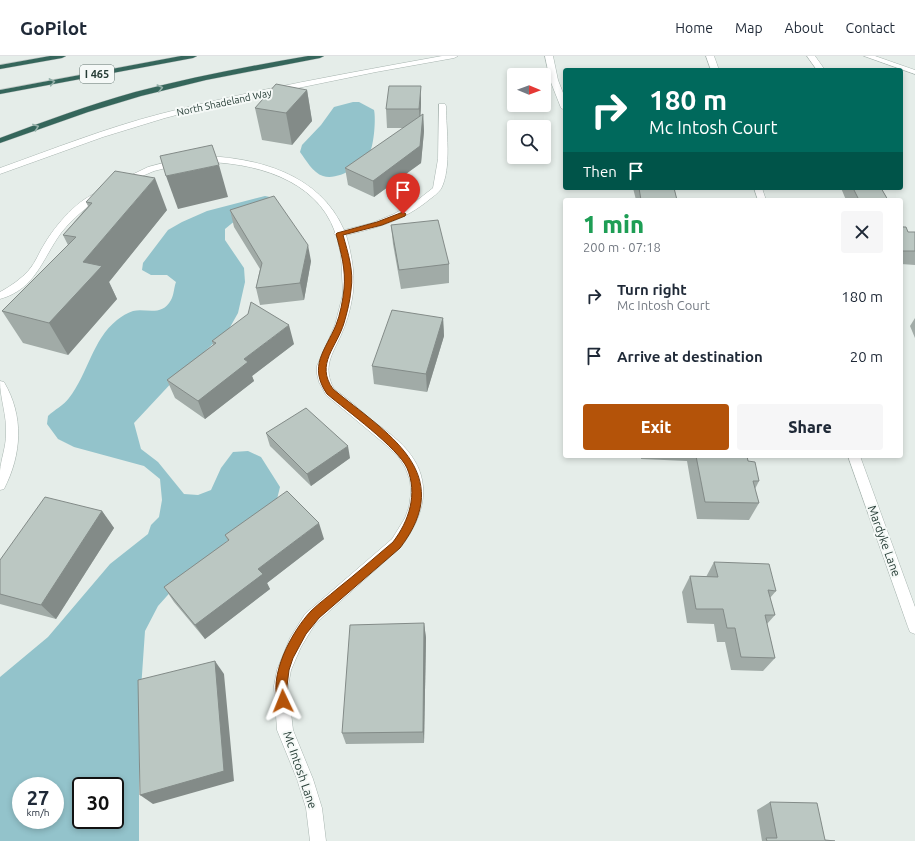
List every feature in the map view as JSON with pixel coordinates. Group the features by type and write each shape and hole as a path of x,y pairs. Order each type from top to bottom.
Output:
{"highway":[{"path":"0,67 62,56"},
{"name":"I 465","path":"0,92 193,56"},
{"path":"0,141 72,115 139,94 202,79 320,56"}],"street":[{"name":"North Shadeland Way","path":"0,172 86,139 162,116 215,103 361,73 454,56"},
{"path":"549,56 554,80 563,103"},
{"path":"710,56 714,68"},
{"path":"811,56 820,68"},
{"path":"868,56 915,72"},
{"path":"339,234 380,224 403,214 422,202 436,188 442,165 442,106"},
{"name":"Mc Intosh Lane","path":"0,296 17,287 32,272 53,238 62,227 91,201 112,187 135,176 176,163 202,159 227,159 264,167 290,179 312,194 326,208 336,223 347,264 348,289 340,324 324,357 322,370 324,384 330,392 392,444 406,458 414,476 417,496 413,516 403,536 387,554 376,561 310,620 295,643 284,670 281,686 285,730 305,779 314,808 318,841"},
{"path":"0,385 10,407 13,431 12,449 4,478 0,485"},
{"name":"Mardyke Lane","path":"855,458 915,627"}],"water":[{"path":"359,102 374,110 375,119 373,143 370,152 362,162 350,171 336,176 323,176 310,166 300,152 302,145 321,125 334,107"},
{"path":"265,196 270,197 268,202 245,214 225,229 225,240 244,268 245,282 238,313 229,329 176,378 134,423 141,449 158,462 184,494 198,495 211,490 221,468 233,452 248,451 261,457 280,487 277,499 183,578 158,606 145,631 139,718 139,841 0,841 0,677 48,637 110,564 148,534 151,525 159,517 162,500 160,479 144,466 74,447 58,439 47,424 48,416 69,398 102,337 117,320 133,311 154,311 163,308 172,298 176,282 167,275 151,275 142,270 143,263 168,230 207,211"}],"building":[{"path":"276,84 307,90 286,113 255,108"},
{"path":"389,86 421,86 419,109 386,109"},
{"path":"423,114 420,146 373,181 345,168"},
{"path":"212,145 219,165 166,176 160,156"},
{"path":"115,171 155,178 83,262 102,266 49,323 2,311 76,237 63,235 92,203 86,202"},
{"path":"639,190 674,190 676,198 641,198"},
{"path":"854,190 882,190 887,198 858,198"},
{"path":"274,196 308,245 300,283 256,288 262,263 230,210"},
{"path":"438,220 449,264 399,270 391,225"},
{"path":"903,227 906,227 908,232 915,232 915,251 903,251"},
{"path":"251,302 289,325 244,359 248,362 198,401 167,380 216,343 212,341 248,314"},
{"path":"392,310 443,318 426,374 372,366"},
{"path":"306,408 348,446 307,474 266,433"},
{"path":"696,458 747,458 748,461 755,462 759,481 753,481 759,503 705,502"},
{"path":"287,491 319,523 258,569 263,574 195,625 164,587 229,540 225,535"},
{"path":"45,497 102,511 41,605 0,594 0,560"},
{"path":"714,562 769,564 776,591 768,590 775,615 765,615 775,658 741,657 735,628 727,628 723,609 696,609 690,576 718,577"},
{"path":"424,623 423,732 342,733 350,625"},
{"path":"215,661 224,771 140,795 138,680"},
{"path":"770,802 817,803 825,840 835,841 767,841 766,838 777,838"}],"route":[{"path":"283,701 281,686 284,670 302,630 315,614 396,545 403,536 413,516 416,506 417,496 414,476 406,458 392,444 330,392 324,384 322,370 324,357 340,324 348,289 345,251 339,234 380,224 403,214"}]}
